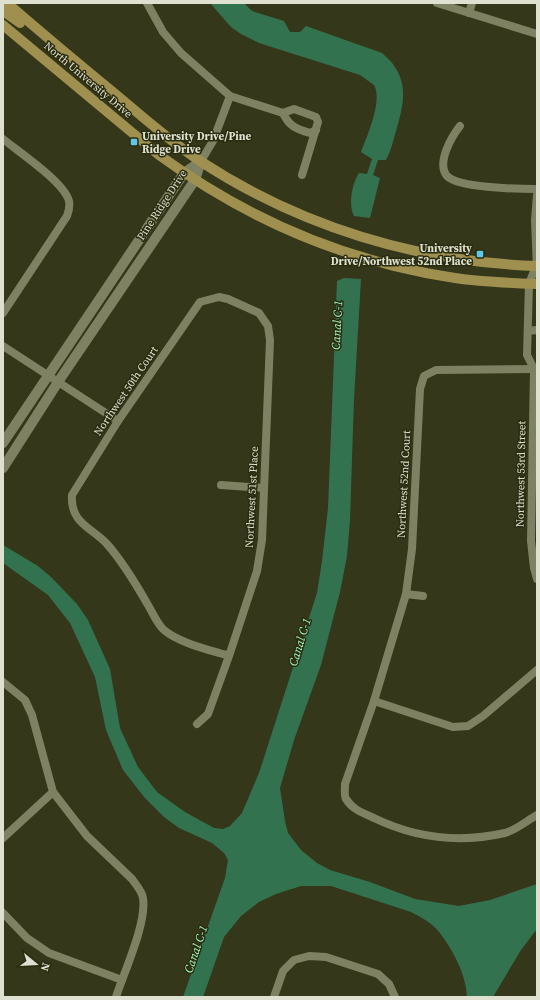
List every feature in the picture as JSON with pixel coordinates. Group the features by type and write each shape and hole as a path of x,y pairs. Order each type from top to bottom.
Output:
{"main road":[{"name":"North University Drive","path":"7,3 174,143 200,162 239,185 293,212 335,229 372,241 409,250 453,259 537,267"},
{"path":"3,11 30,30 41,33"},
{"name":"North University Drive","path":"3,25 159,155 184,173 235,204 291,233 364,259 455,278 533,284"}],"street":[{"path":"147,3 163,32 176,48 230,96 283,113 294,109 316,117 318,122 302,175"},
{"path":"437,3 537,34"},
{"path":"469,13 472,3"},
{"path":"200,162 213,141 230,96"},
{"path":"283,113 288,123 299,130 310,133 316,130"},
{"path":"460,126 450,138 443,165 447,176 457,181 475,185 537,189"},
{"path":"3,139 60,185 69,200 70,208 67,216 3,313"},
{"name":"Pine Ridge Drive","path":"3,443 47,375 184,173 200,162"},
{"name":"Pine Ridge Drive","path":"3,468 58,382 195,180 200,162"},
{"path":"537,195 535,220 537,267"},
{"name":"Northwest 53rd Street","path":"537,267 533,284 528,331 528,355 536,367 531,541 534,568 537,579"},
{"name":"Northwest 50th Court","path":"209,299 200,302 118,421 72,495 71,504 73,513 107,544 134,580 163,629 172,637 229,656"},
{"name":"Northwest 51st Place","path":"197,724 208,714 257,571 262,540 270,340 268,326 259,313 228,299 209,299"},
{"path":"528,331 537,330"},
{"path":"3,346 118,421"},
{"name":"Northwest 52nd Court","path":"536,367 436,370 424,376 420,389 412,549 406,594 374,701 345,784 345,798 354,809 390,826 417,834 445,838 474,838 507,832 537,814"},
{"path":"221,485 263,488"},
{"path":"406,594 423,596"},
{"path":"374,701 453,728 468,726 483,716 537,670"},
{"path":"3,682 25,700 32,715 53,792 87,836 132,879 143,898 141,925 116,997"},
{"path":"3,838 53,792"},
{"path":"3,913 27,938 49,953 122,980"},
{"path":"274,997 283,971 294,960 309,956 326,957 378,974 389,984 394,997"}],"water":[{"path":"210,3 244,3 252,11 284,21 290,32 300,32 306,26 382,53 391,62 401,80 403,89 402,109 388,157 386,160 378,160 373,175 380,178 370,218 354,216 351,200 353,188 359,173 367,174 372,159 361,152 370,128 377,100 374,85 360,75 259,43 241,34 231,27"},
{"name":"Canal C-1","path":"344,278 361,279 347,556 340,592 321,665 294,740 280,788 288,833 301,850 317,863 330,870 370,882 415,899 459,906 490,900 537,884 537,929 521,950 493,997 467,997 464,980 454,954 439,932 426,920 411,912 331,886 301,886 276,894 259,902 241,916 224,937 203,997 183,997 225,878 228,860 224,853 212,843 179,828 164,817 145,798 123,770 106,730 95,677 70,623 48,595 3,563 3,545 38,566 51,577 77,604 88,620 110,669 120,728 138,767 157,792 185,812 214,828 223,829 230,826 242,813 259,773 317,593 328,508 337,281"}],"place":[{"name":"University Drive/Pine Ridge Drive","path":"134,142"},
{"name":"University Drive/Northwest 52nd Place","path":"480,254"}]}
